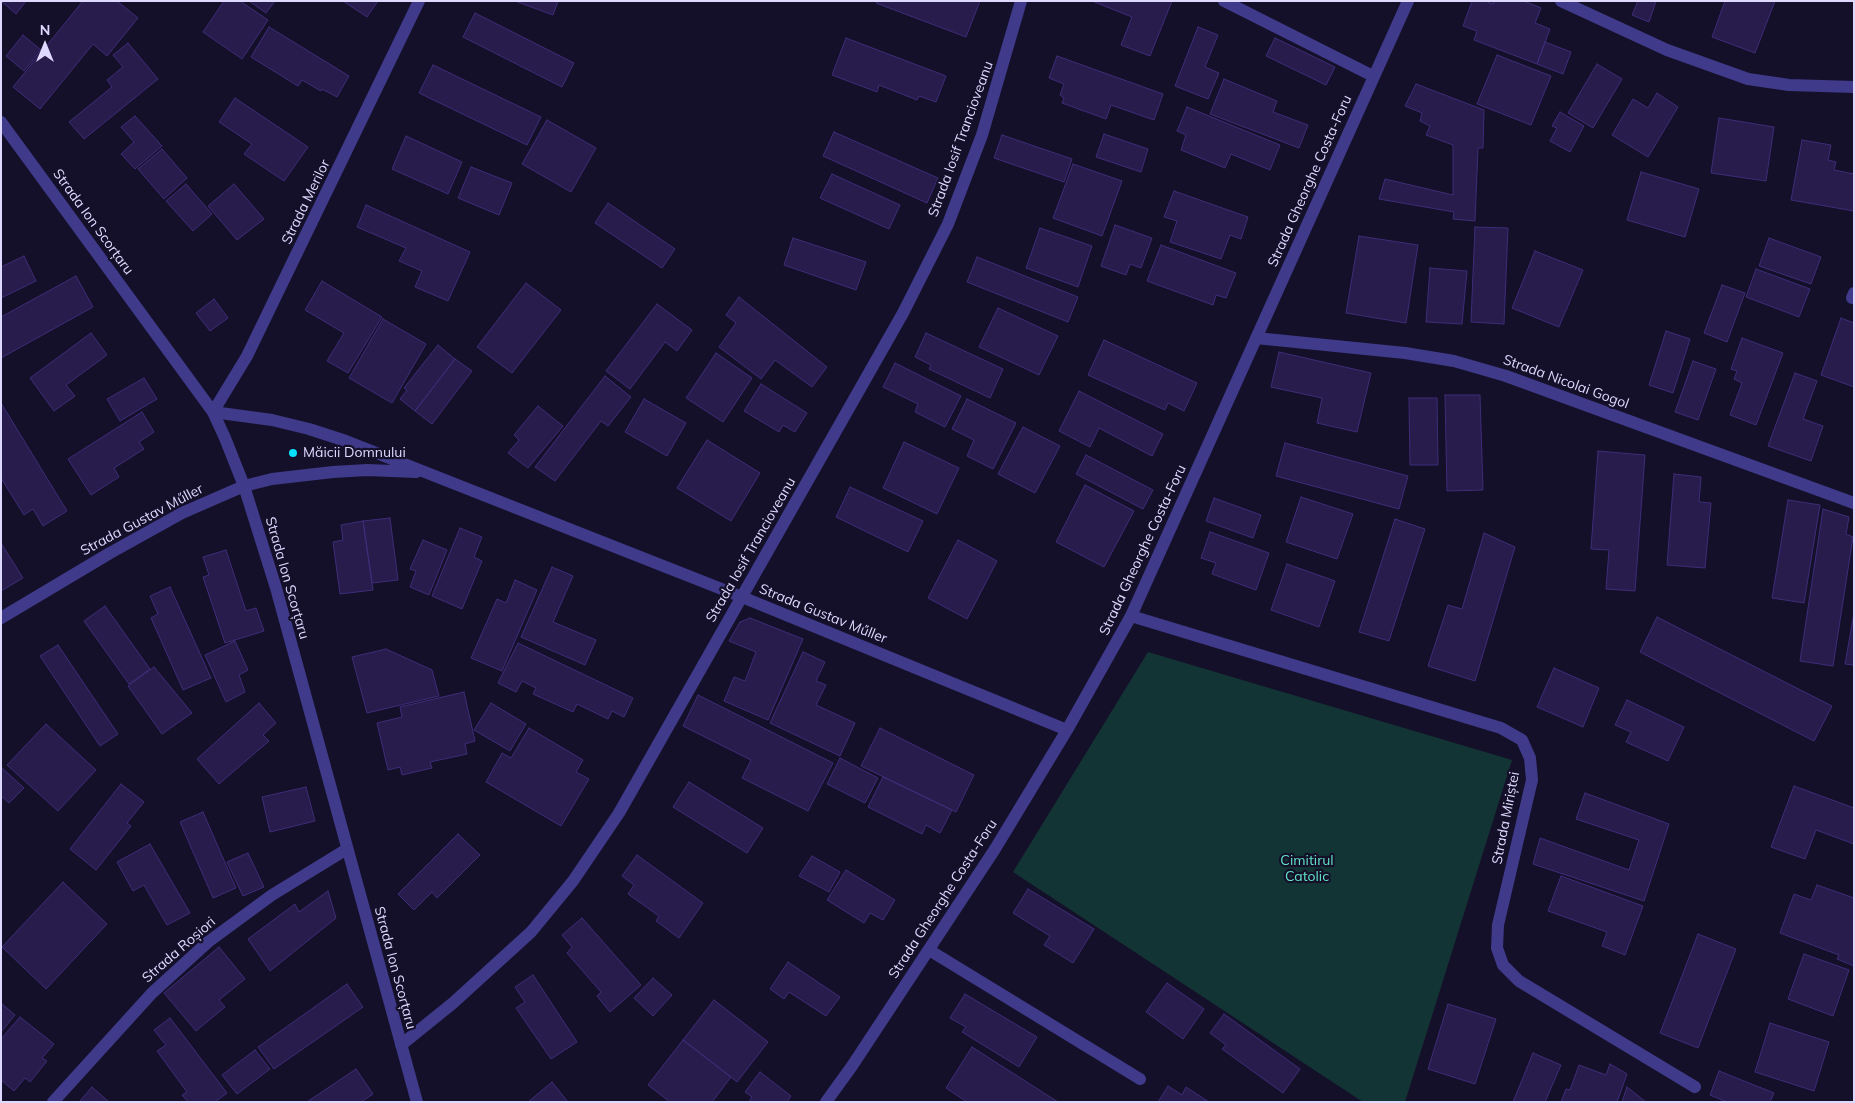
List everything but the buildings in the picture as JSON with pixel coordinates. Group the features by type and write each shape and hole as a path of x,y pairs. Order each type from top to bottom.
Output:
{"street":[{"name":"Strada Merilor","path":"213,412 247,356 419,1"},
{"name":"Strada Iosif Trancioveanu","path":"401,1045 453,1003 531,932 573,881 619,813 903,313 948,224 982,135 1022,1"},
{"path":"1224,1 1373,76"},
{"name":"Strada Gheorghe Costa-Foru","path":"826,1102 852,1066 995,849 1067,730 1131,616 1408,1"},
{"path":"1561,1 1667,50 1748,79 1789,85 1854,87"},
{"name":"Strada Ion Scorțaru","path":"1,122 213,412 244,486 276,588 417,1102"},
{"name":"Strada Nicolai Gogol","path":"1256,338 1405,353 1454,361 1506,376 1854,503"},
{"name":"Strada Gustav Műller","path":"213,412 272,420 309,429 427,472 742,597 1067,730"},
{"name":"Strada Gustav Műller","path":"1,618 182,513 244,486 272,479 333,472 367,470 427,472"},
{"name":"Strada Miriștei","path":"1131,616 1502,728 1522,740 1530,758 1532,780 1498,925 1497,948 1504,965 1519,981 1695,1087"},
{"name":"Strada Roșiori","path":"53,1102 152,993 208,942 272,895 347,849"},
{"path":"929,950 1140,1079"}],"green space":[{"name":"Cimitirul Catolic","path":"1148,652 1512,760 1405,1102 1363,1102 1013,872"}],"place":[{"name":"Măicii Domnului","path":"293,453"}]}
